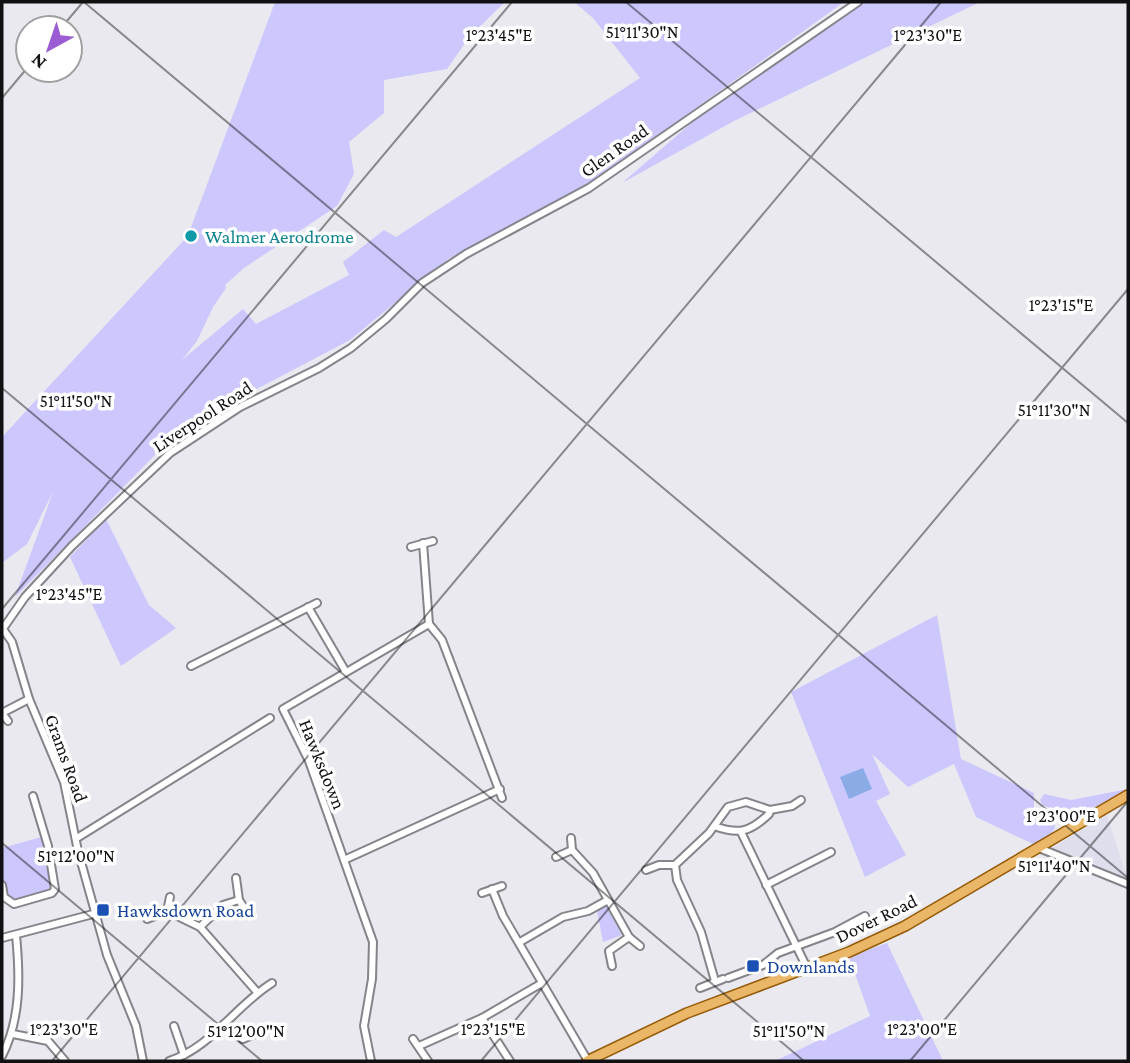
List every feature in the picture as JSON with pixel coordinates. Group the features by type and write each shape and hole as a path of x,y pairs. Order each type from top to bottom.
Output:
{"main road":[{"name":"Dover Road","path":"588,1061 687,1013 807,968 905,926 1128,795"}],"street":[{"name":"Glen Road","path":"386,319 422,283 589,188 858,2"},
{"name":"Liverpool Road","path":"2,629 25,597 72,546 170,453 240,407 319,368 386,319"},
{"path":"411,547 433,541"},
{"path":"423,543 429,624 442,640 502,798"},
{"path":"191,666 317,603"},
{"path":"308,607 346,672"},
{"name":"Hawksdown","path":"371,1061 364,1026 373,979 373,942 309,761 283,709 429,624"},
{"name":"Grams Road","path":"2,629 12,642 29,699 64,782 78,851 107,955 136,1026 143,1061"},
{"path":"8,721 2,713 29,699"},
{"path":"77,838 270,718"},
{"path":"344,860 500,789"},
{"path":"2,885 4,897 14,904 42,897 55,889 48,846 33,796"},
{"path":"646,870 659,865 675,865 714,826 728,807 746,802 770,810 792,806 801,800"},
{"path":"714,826 741,832 758,825 770,810"},
{"path":"741,832 807,968"},
{"path":"571,838 572,850 593,873 629,937 640,946"},
{"path":"1039,848 1128,884"},
{"path":"556,857 572,850"},
{"path":"766,885 831,852"},
{"path":"675,865 677,880 722,979"},
{"path":"236,878 239,900 247,912"},
{"path":"482,893 502,886"},
{"path":"492,890 503,916 588,1061"},
{"path":"167,911 170,897"},
{"path":"200,927 223,905 239,900"},
{"path":"520,942 563,917 588,911 608,900"},
{"path":"146,919 167,911 200,927 257,992"},
{"path":"2,938 97,913"},
{"path":"700,988 763,965 778,953 865,916"},
{"path":"2,1056 13,1034 19,984 16,935"},
{"path":"612,966 609,951 629,937"},
{"path":"169,1061 184,1055 224,1024 257,992 272,983"},
{"path":"419,1046 482,1018 542,983"},
{"path":"482,1018 509,1059 516,1051"},
{"path":"224,1024 243,1039"},
{"path":"174,1026 184,1055"},
{"path":"243,1039 269,1028"},
{"path":"13,1034 48,1041 65,1061"},
{"path":"242,1050 243,1039"},
{"path":"413,1039 428,1061"}],"shaded area":[{"path":"275,2 505,2 470,36 447,69 384,80 384,113 349,142 354,174 337,206 244,268 225,285 226,288 213,307 197,341 182,360 243,309 256,324 349,275 343,262 384,230 396,237 640,78 593,18 574,2 844,2 587,186 448,259 350,340 240,398 155,455 15,597 53,492 27,544 2,563 2,437 186,238 191,243 198,237 190,230"},
{"path":"862,2 980,2 734,121 622,183 696,119"},
{"path":"106,519 149,605 176,628 121,666 70,557"},
{"path":"937,615 961,759 1034,793 1034,815 1051,818 1055,826 1048,836 1033,844 976,817 954,764 908,787 872,754 890,794 876,801 906,855 865,877 791,692"},
{"path":"1128,789 1074,821 1043,806 1040,800 1044,794 1071,800"},
{"path":"1107,815 1127,878 1063,856 1052,848"},
{"path":"45,836 55,889 10,903 2,885 2,848"},
{"path":"606,906 622,935 603,942 597,911"},
{"path":"887,943 943,1061 775,1061 870,1016 849,957"}],"water":[{"path":"863,768 872,789 849,799 840,777"}],"place":[{"name":"Walmer Aerodrome","path":"191,236"},
{"name":"Hawksdown Road","path":"103,910"},
{"name":"Downlands","path":"753,966"}]}
